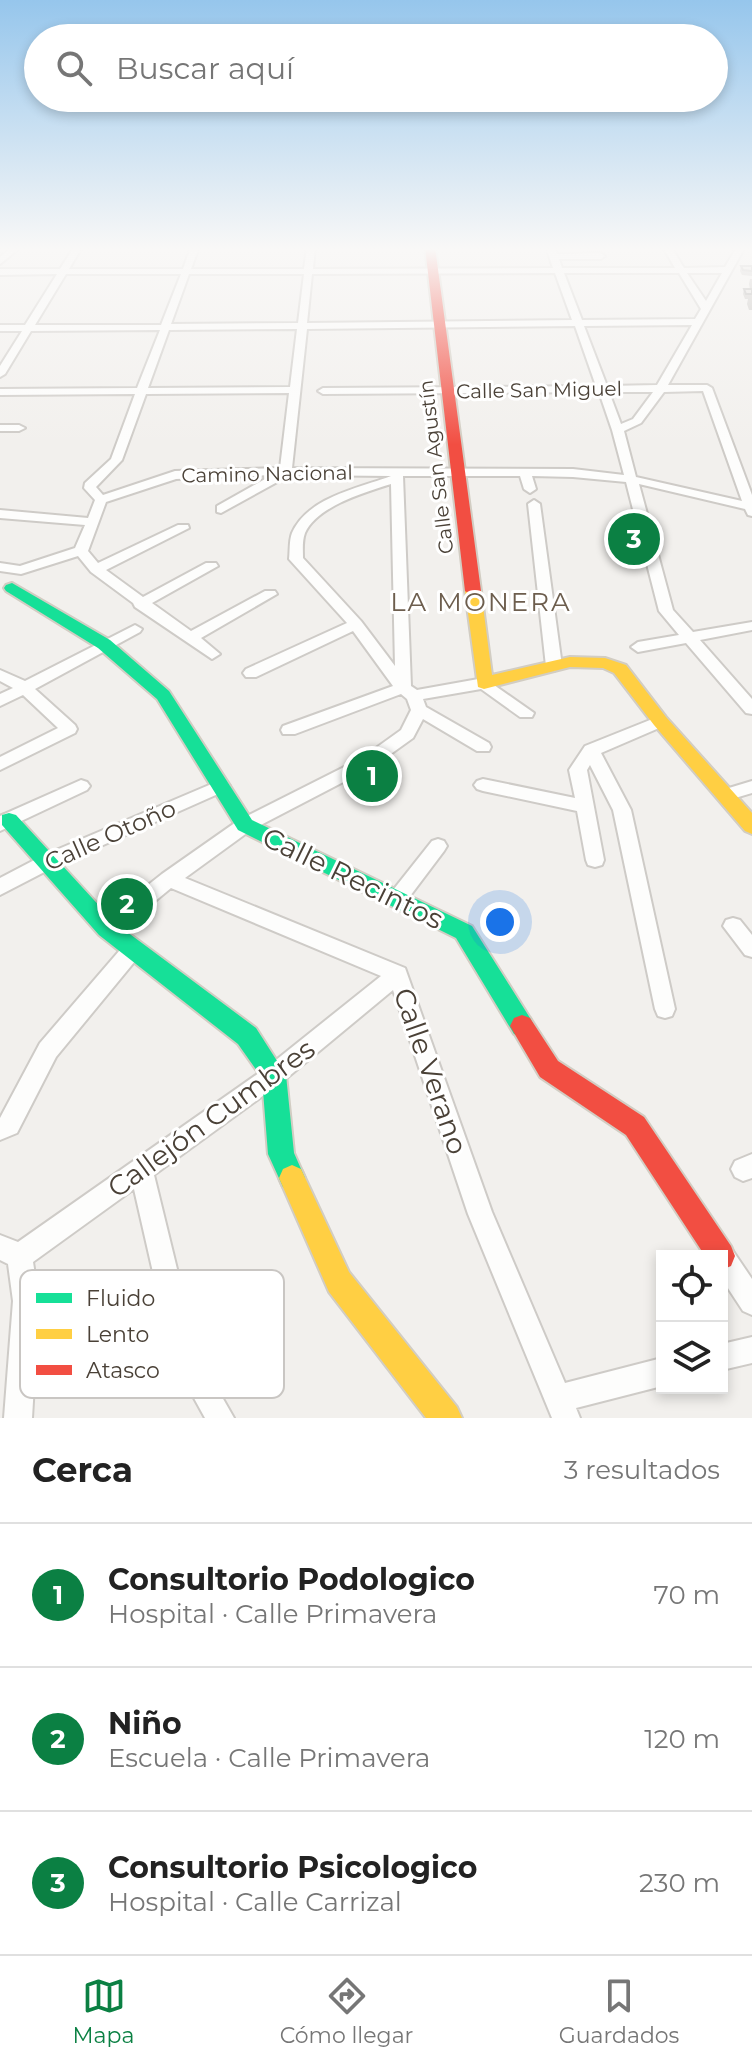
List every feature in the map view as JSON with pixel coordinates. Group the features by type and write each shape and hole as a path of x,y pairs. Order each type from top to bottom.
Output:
{"street":[{"path":"0,374 37,313"},
{"path":"0,567 21,570 81,551 101,500 90,488 91,483 116,460 169,313"},
{"path":"221,509 286,472 305,313"},
{"name":"Calle San Agustín","path":"439,313 484,683"},
{"path":"575,313 618,430 666,611 752,709"},
{"path":"618,430 637,421 661,388 702,313"},
{"path":"0,328 697,322"},
{"name":"Calle San Miguel","path":"323,391 707,388 751,509"},
{"path":"0,392 295,390"},
{"path":"0,428 19,428"},
{"name":"Camino Nacional","path":"101,500 175,475 237,471 397,475 573,473 631,479 751,509"},
{"path":"525,473 532,496 554,666"},
{"path":"107,929 169,879 245,825 368,762 407,734 412,698 397,475 322,508 299,533 296,559 356,624 412,698 483,747"},
{"path":"0,514 93,522"},
{"path":"96,569 183,528"},
{"path":"81,551 96,569 140,604 192,637 212,654"},
{"path":"140,604 211,566"},
{"name":"Calle Recintos","path":"12,588 104,644 163,695 245,825 464,932 549,1069 635,1126 717,1250"},
{"path":"192,637 270,594"},
{"path":"251,673 356,624"},
{"path":"638,647 752,626"},
{"path":"0,701 135,629"},
{"path":"289,730 554,666 602,661 620,669 660,721 752,826"},
{"path":"0,675 24,687 69,729 3,758"},
{"path":"484,683 526,713"},
{"path":"595,860 578,770 591,750 660,721"},
{"path":"591,750 622,810 665,1009"},
{"path":"483,785 583,806"},
{"path":"81,786 5,822 49,861 107,929 247,1036 274,1075 281,1154 339,1282 446,1418"},
{"name":"Calle Otoño","path":"0,887 49,861 221,786"},
{"path":"725,795 752,787"},
{"path":"397,899 438,846"},
{"name":"Calle Verano","path":"169,879 398,974 480,1214 563,1408"},
{"path":"733,926 752,949"},
{"path":"0,1129 9,1125 48,1050 133,949"},
{"name":"Callejón Cumbres","path":"10,1252 141,1170 274,1075 398,974"},
{"path":"141,1170 165,1270"},
{"path":"10,1252 20,1283"},
{"name":"Calle Recintos","path":"728,1266 752,1302"},
{"path":"728,1356 752,1350"},
{"path":"563,1408 656,1374"},
{"path":"18,1418 20,1389"},
{"path":"208,1398 220,1418"}],"traffic: fast":[{"path":"12,588 104,644 163,695 245,825 464,932 522,1026"},
{"path":"9,820 107,929 247,1036 274,1075 281,1154 292,1178"}],"traffic: slow":[{"path":"473,591 484,683 570,662 605,663 620,669 660,721 752,826"},
{"path":"292,1178 339,1282 446,1418"}],"traffic: jam":[{"path":"438,313 473,591"},
{"path":"522,1026 549,1069 635,1126 717,1250"}],"place":[{"name":"Consultorio Psicologico","path":"634,539"},
{"name":"Consultorio Podologico","path":"372,776"},
{"name":"Niño","path":"127,904"}],"district":[{"name":"LA MONERA","path":"481,602"}]}
